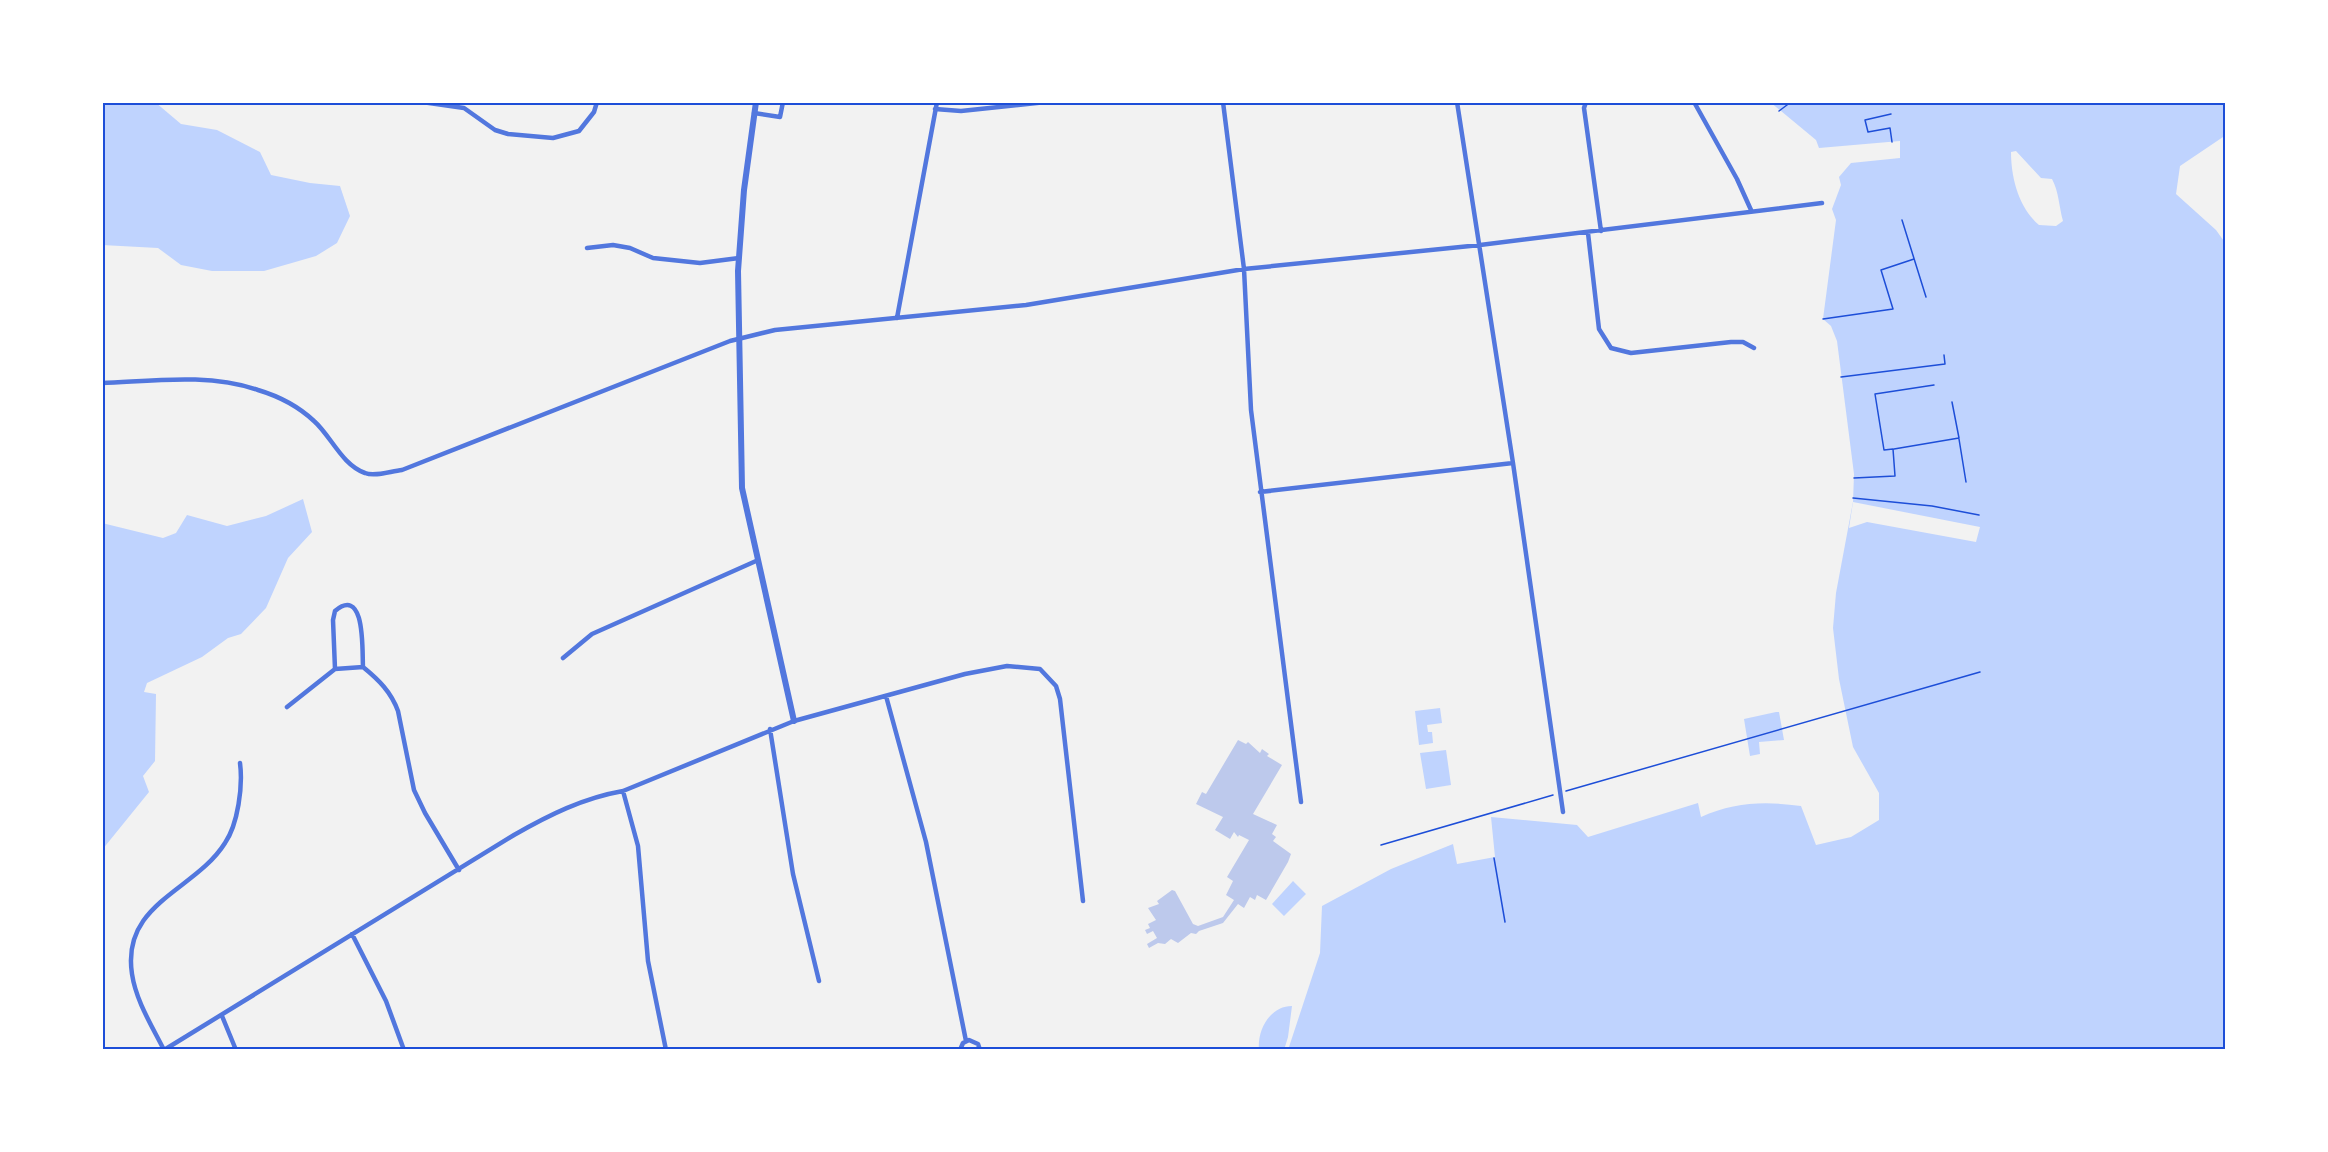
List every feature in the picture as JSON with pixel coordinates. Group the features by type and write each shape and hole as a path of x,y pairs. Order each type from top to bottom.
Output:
{"street":[{"path":"422,102 464,108 495,130 522,136 554,138 572,134 586,123 597,102"},
{"path":"756,102 739,258 739,418 742,488 756,561 794,721"},
{"path":"754,113 780,117 783,102"},
{"path":"897,318 936,102"},
{"path":"935,110 961,111 1046,102"},
{"path":"1223,102 1244,269 1251,410 1260,492 1301,802"},
{"path":"1457,102 1513,463 1563,812"},
{"path":"1586,102 1584,108 1600,231"},
{"path":"1694,102 1737,179 1750,210"},
{"path":"102,382 198,379 257,389 302,411 315,422 354,466 366,474 375,474 402,470 740,338 775,330 1026,305 1244,269 1588,233 1750,210 1822,203"},
{"path":"1588,233 1599,329 1611,348 1631,353 1731,342 1743,342 1754,348"},
{"path":"587,248 613,245 630,248 653,258 700,263 739,258"},
{"path":"1260,492 1513,463"},
{"path":"563,658 592,634 756,561"},
{"path":"335,669 334,611 340,606 355,608 360,617 363,667 380,682 394,700 414,790 459,870"},
{"path":"240,763 236,811 226,843 206,865 154,907 137,931 132,955 132,973 136,992 164,1050 544,818 596,796 623,791 794,721 1007,666 1040,669 1056,686 1060,699 1083,901"},
{"path":"287,707 335,669 363,667"},
{"path":"886,696 926,842 966,1041 960,1050"},
{"path":"770,729 793,874 819,981"},
{"path":"623,791 639,846 648,961 666,1050"},
{"path":"352,934 386,1000 404,1050"},
{"path":"222,1016 236,1050"},
{"path":"966,1041 975,1042 980,1050"}],"path":[{"path":"1779,111 1791,102"},
{"path":"1891,114 1865,120 1868,132 1890,128 1892,142"},
{"path":"1902,220 1926,297"},
{"path":"1823,320 1893,309 1881,270 1914,259"},
{"path":"1841,377 1945,364 1944,355"},
{"path":"1934,385 1875,394 1884,450 1959,438"},
{"path":"1952,402 1966,482"},
{"path":"1854,478 1895,476 1893,449"},
{"path":"1853,498 1932,506 1978,515"},
{"path":"1565,792 1980,672"},
{"path":"1381,845 1554,795"},
{"path":"1494,858 1505,922"}],"water":[{"path":"102,102 155,102 181,124 217,130 260,152 271,175 340,186 350,216 337,243 316,256 264,271 212,271 181,265 158,248 102,245"},
{"path":"1770,102 2226,102 2226,135 2180,166 2176,194 2216,230 2226,244 2226,1050 1288,1050 1320,953 1322,906 1391,869 1453,844 1457,864 1495,857 1491,817 1577,825 1588,837 1698,803 1701,817 1725,808 1750,804 1788,804 1801,806 1816,845 1851,837 1879,820 1879,793 1853,747 1839,679 1833,628 1836,593 1853,502 1854,474 1837,341 1831,326 1823,319 1836,220 1832,209 1841,185 1839,177 1851,163 1900,158 1900,141 1819,148 1816,140","holes":["2016,151 2041,178 2052,179 2056,189 2063,221 2056,226 2039,225 2026,210 2017,192 2011,152"]},
{"path":"303,499 312,532 288,558 266,608 241,634 228,638 202,657 147,683 144,692 156,694 155,761 143,776 149,792 102,850 102,523 163,538 176,533 187,515 227,526 266,516"},
{"path":"1440,708 1442,723 1427,725 1428,732 1432,732 1433,743 1419,745 1415,711"},
{"path":"1779,712 1784,740 1759,742 1760,754 1750,756 1744,719"},
{"path":"1446,750 1451,785 1426,789 1420,753"},
{"path":"1293,881 1306,894 1284,916 1272,904"},
{"path":"1292,1006 1284,1050 1259,1050 1260,1035 1266,1020 1277,1010"}],"pier":[{"path":"1853,502 1980,527 1976,542 1867,522 1849,528"}],"building":[{"path":"1238,740 1246,744 1248,742 1260,753 1262,749 1269,754 1267,756 1282,765 1253,814 1277,825 1272,834 1276,837 1273,841 1291,854 1288,862 1266,900 1257,895 1255,900 1250,897 1244,908 1238,904 1223,923 1196,934 1191,933 1178,943 1171,939 1165,944 1158,943 1149,948 1147,944 1157,938 1153,931 1147,934 1145,930 1150,928 1148,924 1156,920 1148,908 1159,904 1157,901 1172,890 1175,891 1193,924 1198,926 1223,917 1234,900 1226,895 1233,881 1227,877 1249,840 1239,835 1238,837 1234,832 1230,839 1215,830 1223,817 1196,804 1202,792 1206,794"}]}
